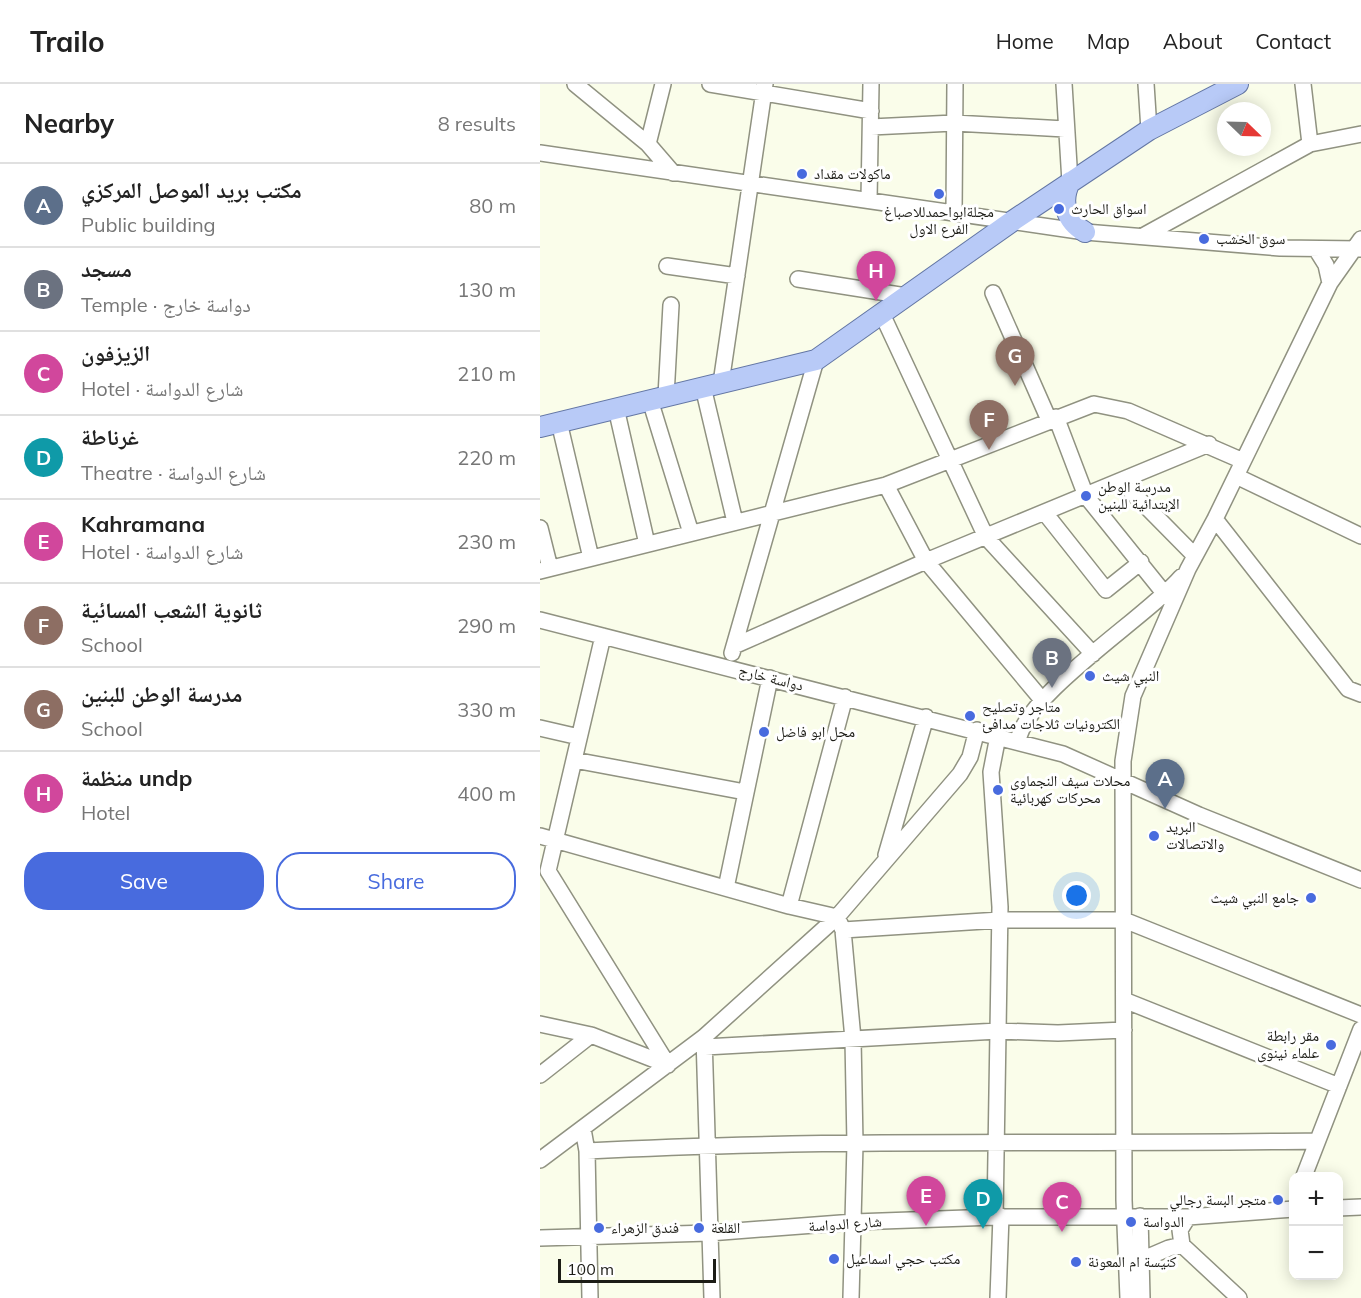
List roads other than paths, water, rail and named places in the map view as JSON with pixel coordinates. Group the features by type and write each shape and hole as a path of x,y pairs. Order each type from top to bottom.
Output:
{"main road":[{"path":"550,424 816,360 1014,220 1149,130 1238,84"},
{"path":"1070,182 1065,198 1067,214 1085,232"}],"street":[{"path":"648,144 663,84"},
{"path":"710,84 765,88 871,111"},
{"path":"869,200 871,84"},
{"path":"954,212 955,84"},
{"path":"1064,84 1070,182"},
{"path":"1146,84 1149,130"},
{"path":"1303,84 1310,144"},
{"path":"580,86 648,144 673,173"},
{"path":"735,522 712,385 737,276 749,183 765,88"},
{"path":"871,127 954,123 1065,129"},
{"path":"1142,237 1310,144 1361,134"},
{"path":"540,153 1085,232 1316,249 1359,246"},
{"path":"1142,1298 1141,1260 1132,1216 1124,1144 1123,761 1133,696 1192,562 1330,283 1359,246"},
{"path":"1316,249 1326,265 1330,283"},
{"path":"667,266 737,276"},
{"path":"798,279 906,296"},
{"path":"993,293 1053,418 1086,496 1164,593"},
{"path":"672,305 658,398 691,533"},
{"path":"882,314 949,462 986,537 1093,654"},
{"path":"729,668 816,360"},
{"path":"540,528 545,569 886,485 949,462 1084,406 1102,404 1128,411 1209,444 1243,461"},
{"path":"616,408 647,544"},
{"path":"550,424 591,558"},
{"path":"734,646 926,561 1122,482 1209,444"},
{"path":"1236,476 1361,536"},
{"path":"1122,482 1192,562"},
{"path":"886,485 926,561 1043,701"},
{"path":"1045,513 1106,590 1141,562"},
{"path":"1215,519 1348,689 1361,694"},
{"path":"1018,741 1022,727 1043,701 1164,593 1192,562"},
{"name":"دواسة خارج","path":"540,620 977,730 1063,754 1123,783 1361,880"},
{"path":"603,636 574,760 548,838 544,874 668,1065"},
{"path":"726,888 770,678"},
{"path":"789,906 845,697"},
{"path":"885,861 926,717"},
{"path":"540,728 579,737"},
{"path":"540,1160 668,1065 704,1042 840,923 885,861 960,774 970,757 977,730"},
{"path":"998,1298 996,1142 1000,920 991,772 1000,736"},
{"path":"574,760 745,792"},
{"path":"548,838 789,906 840,923 1124,920 1361,1015"},
{"path":"840,923 854,1039 855,1144 851,1298"},
{"path":"1124,1000 1339,1086"},
{"path":"540,1023 591,1035 668,1065"},
{"path":"1305,1172 1361,1029"},
{"path":"704,1042 854,1039 998,1031 1058,1034 1124,1030"},
{"path":"540,1075 591,1035"},
{"path":"704,1042 712,1298"},
{"path":"583,1129 587,1151 590,1298"},
{"path":"587,1151 706,1145 1316,1141"},
{"path":"1343,1208 1361,1207"},
{"name":"شارع الدواسة","path":"540,1238 709,1233 854,1222 998,1217 1188,1217 1289,1208"},
{"path":"1128,1298 1132,1216"},
{"path":"1188,1217 1180,1230 1182,1245 1239,1298"},
{"path":"1141,1260 1182,1245"}],"place":[{"name":"ماكولات مقداد","path":"802,174"},
{"name":"مجلةابواحمدللاصباغ الفرع الاول","path":"939,194"},
{"name":"اسواق الحارث","path":"1059,209"},
{"name":"سوق الخشب","path":"1204,239"},
{"name":"منظمة undp","path":"876,301"},
{"name":"مدرسة الوطن للبنين","path":"1015,386"},
{"name":"ثانوية الشعب المسائية","path":"989,450"},
{"name":"مدرسة الوطن الإبتدائية للبنين","path":"1086,496"},
{"name":"النبي شيث","path":"1090,676"},
{"name":"مسجد","path":"1052,688"},
{"name":"متاجر وتصليح الكترونيات ثلاجات مدافئ","path":"970,716"},
{"name":"محل ابو فاضل","path":"764,732"},
{"name":"محلات سيف النجماوي محركات كهربائية","path":"998,790"},
{"name":"مكتب بريد الموصل المركزي","path":"1165,809"},
{"name":"البريد والاتصالات","path":"1154,836"},
{"name":"جامع النبي شيث","path":"1311,898"},
{"name":"مقر رابطة علماء نينوى","path":"1331,1045"},
{"name":"متجر البسة رجالي","path":"1278,1200"},
{"name":"الدواسة","path":"1131,1222"},
{"name":"Kahramana","path":"926,1226"},
{"name":"فندق الزهراء","path":"599,1228"},
{"name":"القلعة","path":"699,1228"},
{"name":"غرناطة","path":"983,1229"},
{"name":"الزيزفون","path":"1062,1232"},
{"name":"مكتب حجي اسماعيل","path":"834,1259"},
{"name":"كنيسة ام المعونة","path":"1076,1262"}]}
